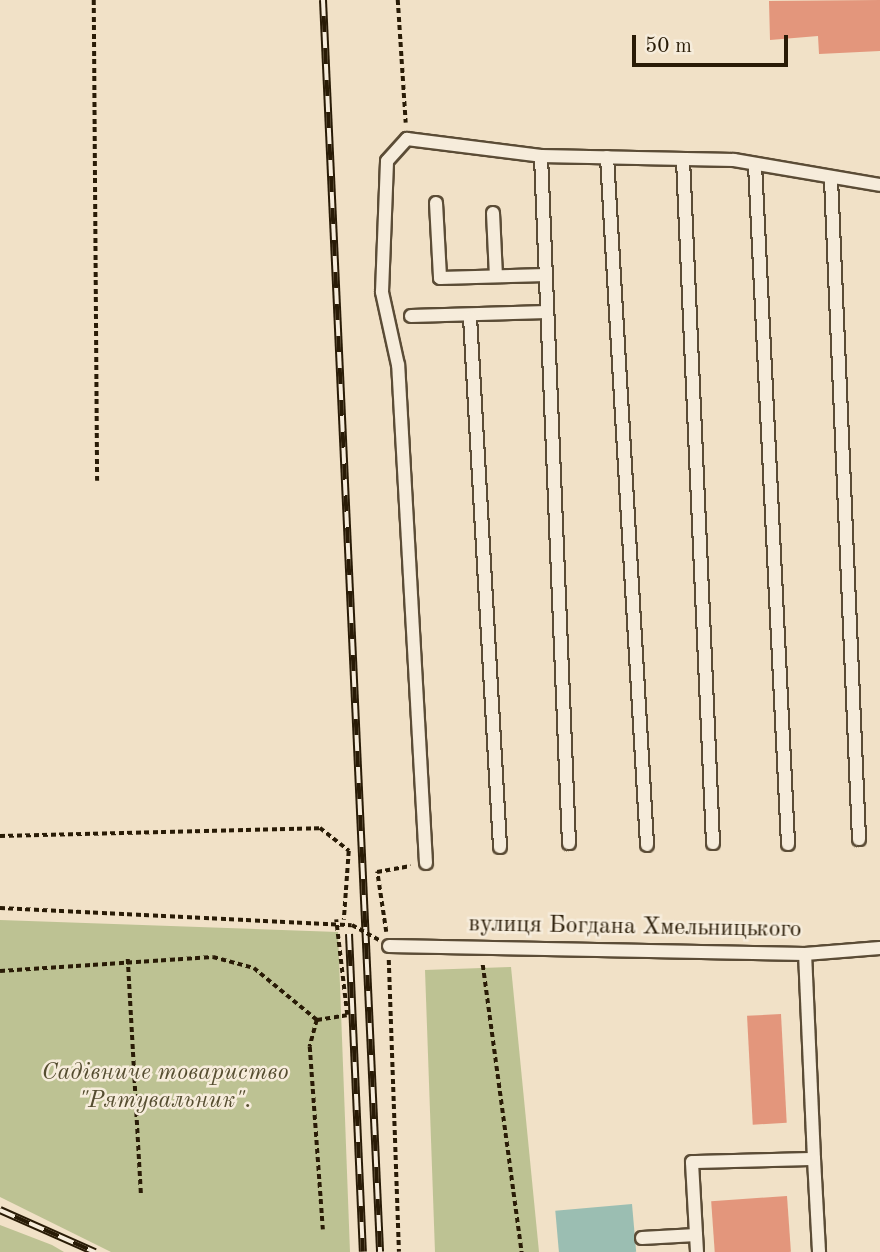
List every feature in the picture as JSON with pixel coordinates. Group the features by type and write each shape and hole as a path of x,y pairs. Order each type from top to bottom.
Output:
{"lane":[{"path":"426,863 398,365 382,292 387,162 407,139 541,156 683,159 755,164 831,179 880,185"},
{"path":"541,156 569,843"},
{"path":"607,157 648,845"},
{"path":"683,159 713,843"},
{"path":"755,164 788,844"},
{"path":"831,179 859,839"},
{"path":"436,204 440,278 546,275"},
{"path":"493,213 496,276"},
{"path":"411,316 470,317 547,312"},
{"path":"470,317 500,847"},
{"name":"вулиця Богдана Хмельницького","path":"384,943 805,954 880,948"},
{"path":"805,954 819,1252"},
{"path":"697,1252 692,1162 814,1159"},
{"path":"642,1238 696,1235"}],"path":[{"path":"94,0 97,481"},
{"path":"398,0 407,139"},
{"path":"0,835 320,828 349,851 344,920"},
{"path":"399,1252 384,943 377,872 426,863"},
{"path":"0,908 344,920 384,943"},
{"path":"0,971 128,960 213,957 254,968 317,1020 347,1015 336,920"},
{"path":"480,945 522,1252"},
{"path":"128,960 141,1195"},
{"path":"317,1020 310,1047 323,1230"}],"green space":[{"name":"Садівниче товариство \"Рятувальник\".","path":"0,920 338,932 350,1252 111,1252 0,1197"},
{"path":"511,967 539,1252 435,1252 425,970"},
{"path":"0,1225 52,1245 64,1252 0,1252"}],"water":[{"path":"632,1204 636,1252 559,1252 555,1211"}],"building":[{"path":"880,0 880,51 819,54 818,36 770,40 769,1"},
{"path":"781,1014 787,1123 753,1125 747,1016"},
{"path":"787,1196 791,1252 715,1252 711,1201"}],"railway":[{"path":"323,0 380,1252"},
{"path":"349,934 363,1252"},
{"path":"0,1210 95,1252"}]}
